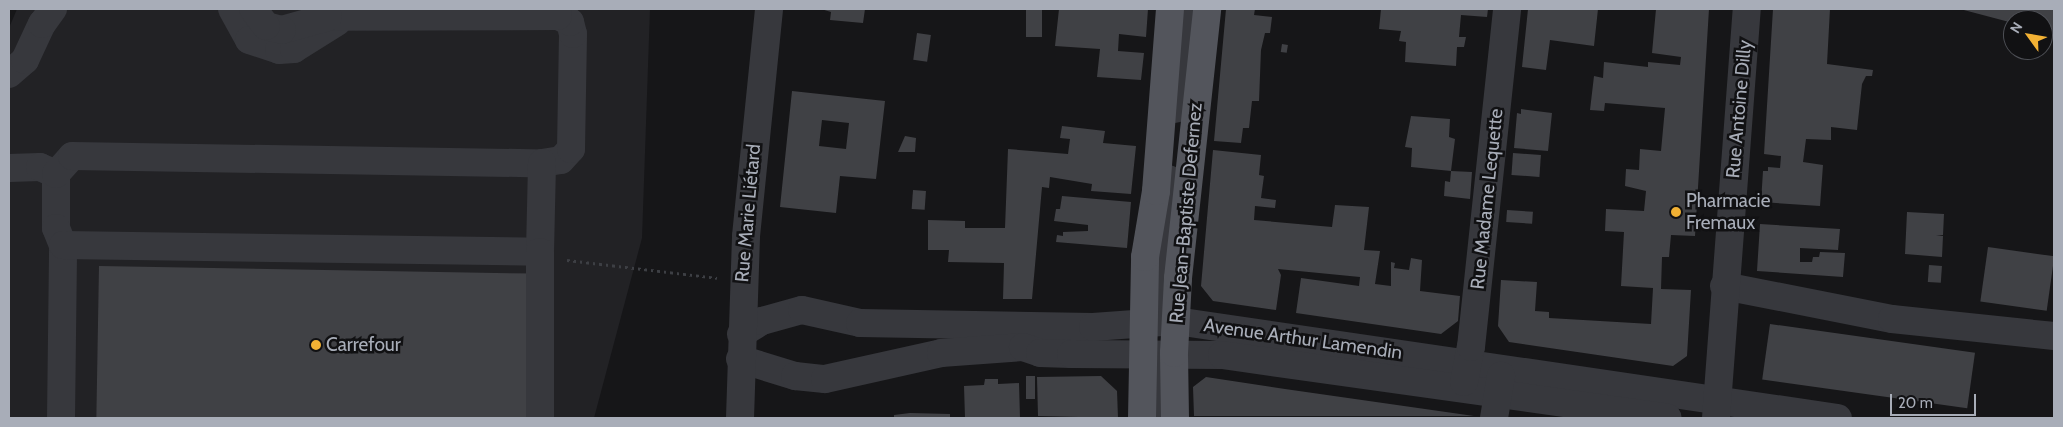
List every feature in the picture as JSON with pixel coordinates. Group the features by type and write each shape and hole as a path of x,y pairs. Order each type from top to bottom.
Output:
{"main road":[{"name":"Rue Jean-Baptiste Defernez","path":"1142,418 1141,354 1145,257 1156,191 1170,9"},
{"name":"Rue Jean-Baptiste Defernez","path":"1175,418 1174,353 1176,321 1207,9"}],"street":[{"path":"9,67 36,9"},
{"path":"9,74 25,60 42,24 53,9"},
{"path":"232,9 249,40 279,50 294,49 337,22 379,17"},
{"path":"61,418 63,245 56,228 56,174 72,156 542,163 561,160 571,149 573,34 570,15 328,17 282,30 266,26 253,9"},
{"name":"Rue Marie Liétard","path":"740,418 740,346 746,236 769,9"},
{"path":"1142,326 1162,276 1186,9"},
{"name":"Rue Madame Lequette","path":"1465,376 1507,9"},
{"name":"Rue Antoine Dilly","path":"1716,409 1724,286 1747,9"},
{"path":"540,418 549,255 542,163"},
{"path":"9,168 40,167 56,174"},
{"path":"63,245 549,255"},
{"path":"1724,286 1892,319 2054,336"},
{"name":"Avenue Arthur Lamendin","path":"740,346 762,321 802,310 860,322 1142,326 1176,321 1465,376 1499,394 1838,418"},
{"path":"740,346 796,376 825,379 940,353 1022,347 1040,353 1222,355 1465,376"},
{"path":"1156,418 1156,407 1174,353"},
{"path":"1499,394 1668,418"}],"path":[{"path":"549,255 686,275"}],"shaded area":[{"path":"17,9 650,9 642,238 594,418 9,418 9,28"}],"building":[{"path":"821,9 865,9 863,23 830,20 831,12"},
{"path":"1026,9 1042,9 1042,37 1026,37"},
{"path":"1059,9 1148,9 1146,37 1119,34 1118,51 1144,53 1141,80 1097,77 1100,49 1055,46"},
{"path":"1226,9 1255,9 1254,15 1272,17 1270,33 1265,33 1261,50 1259,101 1252,101 1249,128 1243,128 1241,143 1214,141"},
{"path":"1381,9 1488,9 1487,17 1461,15 1459,37 1466,37 1464,47 1457,47 1456,66 1405,62 1406,42 1399,41 1401,31 1379,29"},
{"path":"1528,9 1598,9 1594,46 1550,40 1546,70 1522,67"},
{"path":"1656,9 1709,9 1695,236 1671,235 1669,257 1662,257 1661,289 1691,290 1687,356 1673,366 1509,342 1498,326 1501,280 1537,282 1535,311 1549,312 1549,318 1651,324 1653,288 1621,286 1624,232 1605,231 1606,209 1644,211 1646,191 1625,186 1626,169 1639,170 1640,149 1661,151 1665,108 1605,103 1604,111 1590,110 1594,76 1603,78 1604,62 1648,67 1648,62 1680,65 1681,57 1652,53"},
{"path":"1773,9 1830,9 1827,64 1873,70 1872,76 1866,76 1862,84 1857,130 1831,127 1831,140 1806,139 1803,162 1823,165 1820,206 1761,202 1763,171 1768,171 1768,167 1780,168 1781,156 1764,154"},
{"path":"1960,9 2054,9 2054,33 2053,10 2003,10 2003,20"},
{"path":"917,33 931,35 927,62 913,60"},
{"path":"1282,44 1288,45 1287,53 1281,52"},
{"path":"792,91 885,101 876,179 840,176 836,213 780,207","holes":["822,120 849,123 846,149 819,146"]},
{"path":"1521,109 1552,113 1548,151 1514,148 1517,113 1521,114"},
{"path":"1411,116 1450,119 1449,137 1455,139 1451,171 1411,167 1412,148 1405,147"},
{"path":"1062,126 1105,131 1103,143 1136,146 1131,194 1091,191 1092,184 1050,177 1049,188 1042,187 1032,299 1003,299 1004,263 948,262 949,250 928,250 928,220 965,221 965,228 1005,228 1008,149 1068,154 1070,139 1060,138"},
{"path":"905,136 916,138 915,152 898,152"},
{"path":"1213,150 1261,155 1259,175 1264,176 1261,198 1276,200 1275,208 1255,206 1254,220 1332,227 1335,205 1369,207 1364,250 1380,251 1375,284 1391,286 1391,262 1395,263 1394,268 1409,270 1411,258 1422,260 1420,291 1460,296 1458,321 1441,334 1296,313 1301,278 1359,286 1360,277 1278,269 1281,275 1276,310 1213,301 1201,286"},
{"path":"1513,153 1541,155 1539,177 1511,175"},
{"path":"1451,171 1472,172 1470,199 1444,196 1445,181 1450,182"},
{"path":"913,190 926,191 925,210 912,209"},
{"path":"1062,196 1131,202 1127,248 1056,242 1057,235 1063,236 1063,232 1088,231 1088,225 1054,221 1056,209 1060,209"},
{"path":"1507,210 1533,212 1532,224 1506,222"},
{"path":"1907,212 1944,214 1943,235 1936,236 1943,236 1942,257 1905,254"},
{"path":"1760,224 1840,229 1838,250 1800,248 1800,262 1812,262 1813,257 1819,257 1820,252 1845,253 1843,277 1757,271"},
{"path":"1988,247 2054,256 2047,311 1980,301"},
{"path":"1929,265 1942,266 1941,283 1928,282"},
{"name":"Carrefour","path":"99,266 535,274 532,418 96,418"},
{"path":"1770,324 1975,353 1967,408 1762,379"},
{"path":"1026,376 1035,376 1035,399 1026,399"},
{"path":"1101,376 1117,391 1118,418 1038,416 1037,377"},
{"path":"1206,377 1474,416 1194,416 1193,387"},
{"path":"985,379 998,379 998,384 1019,383 1020,418 965,418 964,386 984,385"},
{"path":"910,413 950,414 950,418 894,418 894,415"}],"place":[{"name":"Pharmacie Fremaux","path":"1676,212"},
{"name":"Carrefour","path":"316,345"}]}
